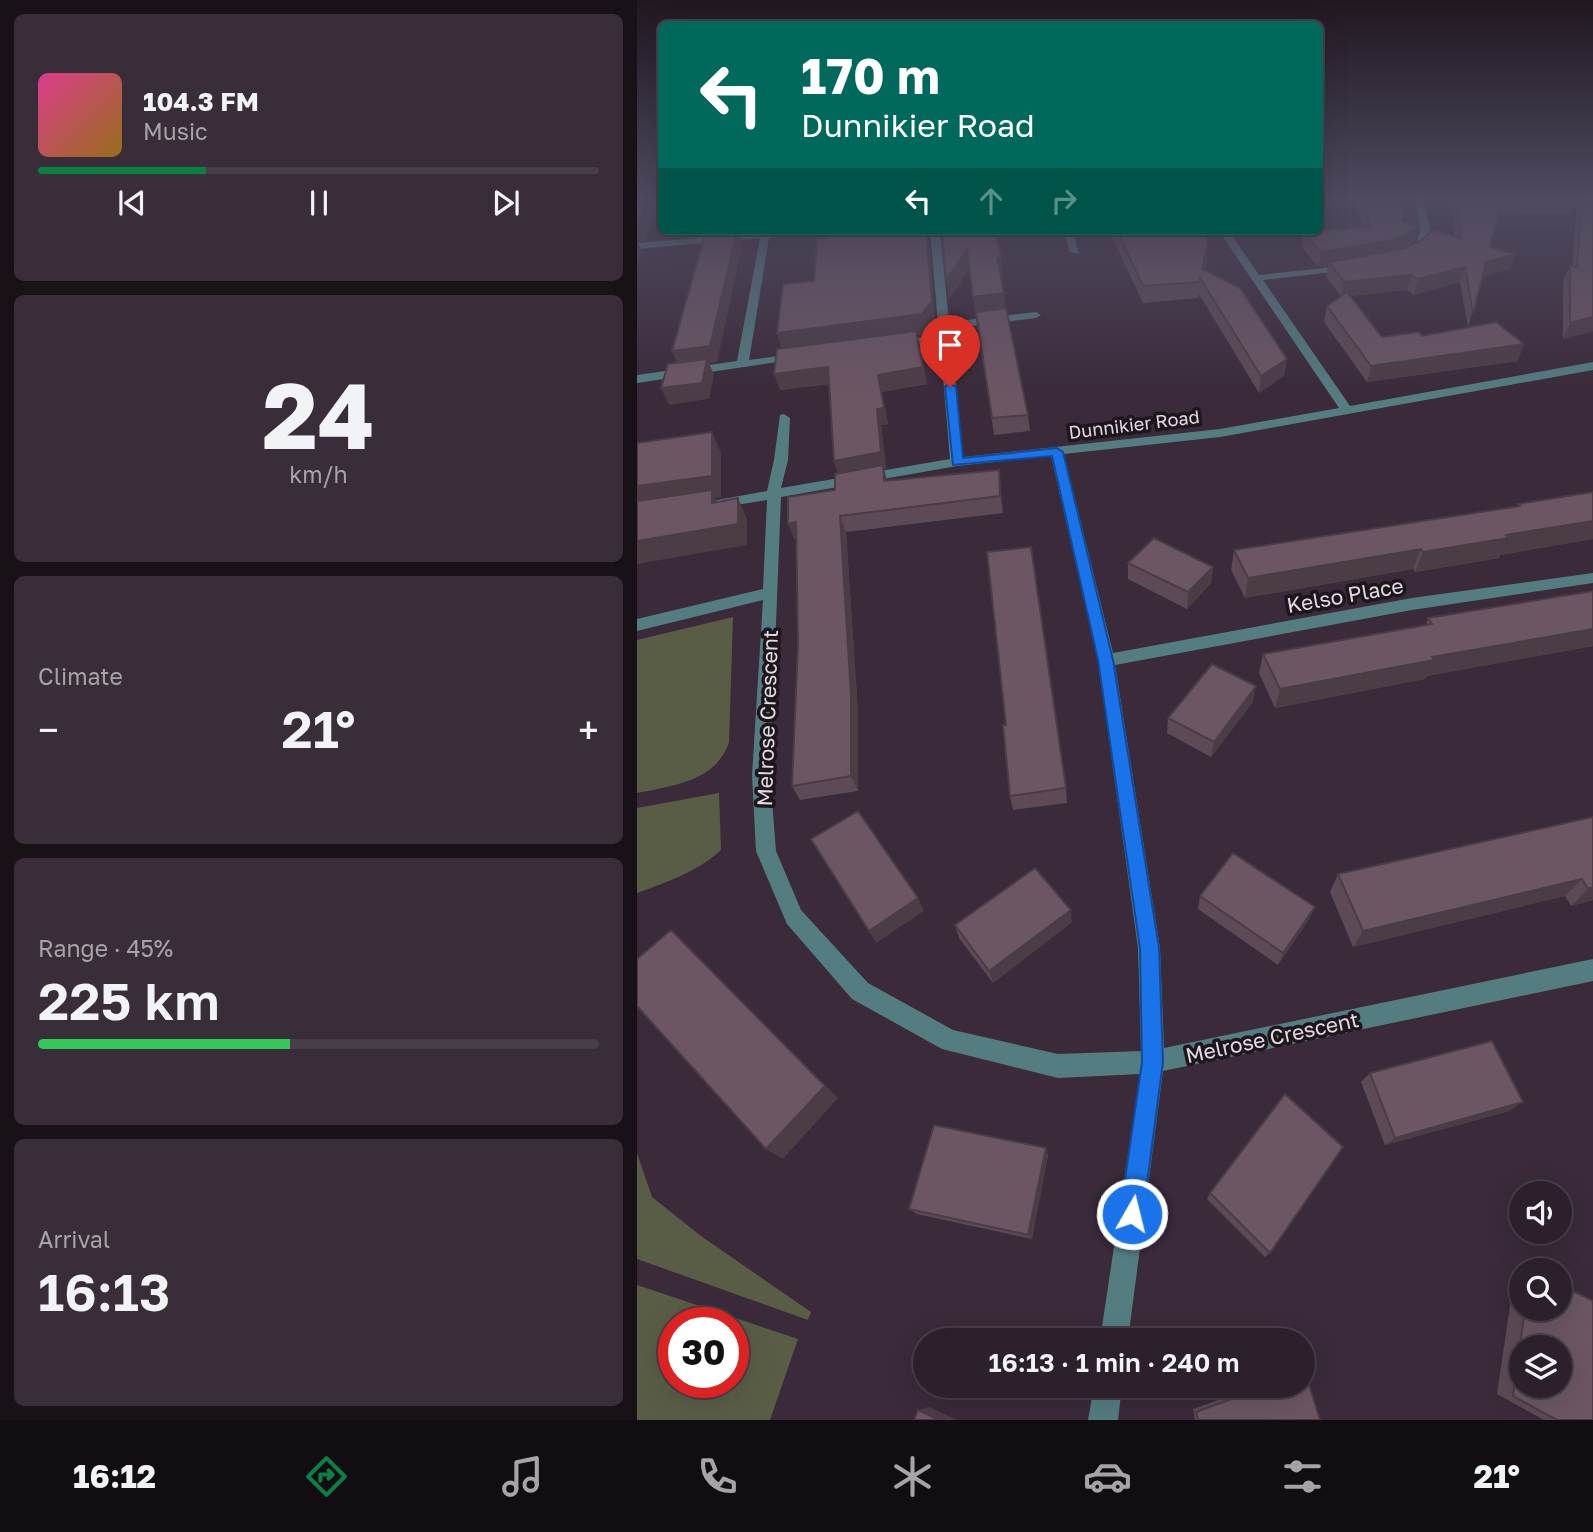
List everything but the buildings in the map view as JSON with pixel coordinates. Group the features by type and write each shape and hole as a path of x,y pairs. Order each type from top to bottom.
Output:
{"street":[{"path":"742,364 760,263"},
{"path":"938,263 957,462"},
{"path":"1247,263 1347,411"},
{"path":"1257,278 1356,267"},
{"path":"879,345 1036,315"},
{"path":"637,379 813,354"},
{"name":"Dunnikier Road","path":"706,506 957,462 1220,433 1593,366"},
{"name":"Melrose Crescent","path":"784,418 781,460 773,481 775,496 761,775 766,851 794,917 860,991 950,1041 1058,1066 1153,1062 1593,970"},
{"path":"1057,452 1105,660 1149,948 1153,1062 1116,1328"},
{"name":"Kelso Place","path":"1105,660 1412,604 1593,578"},
{"path":"637,625 771,593"},
{"path":"1103,1420 1106,1398"}],"green space":[{"path":"733,617 729,742 723,755 714,765 692,780 637,793 637,640"},
{"path":"719,793 721,850 692,870 637,893 637,808"},
{"path":"637,1153 652,1197 701,1236 811,1312 808,1320 637,1259"},
{"path":"637,1285 703,1307 658,1307 658,1398 749,1398 749,1323 798,1339 770,1420 637,1420"}],"route":[{"path":"950,387 957,462 1057,452 1075,523 1105,660 1149,948 1153,1062 1132,1214"}]}
